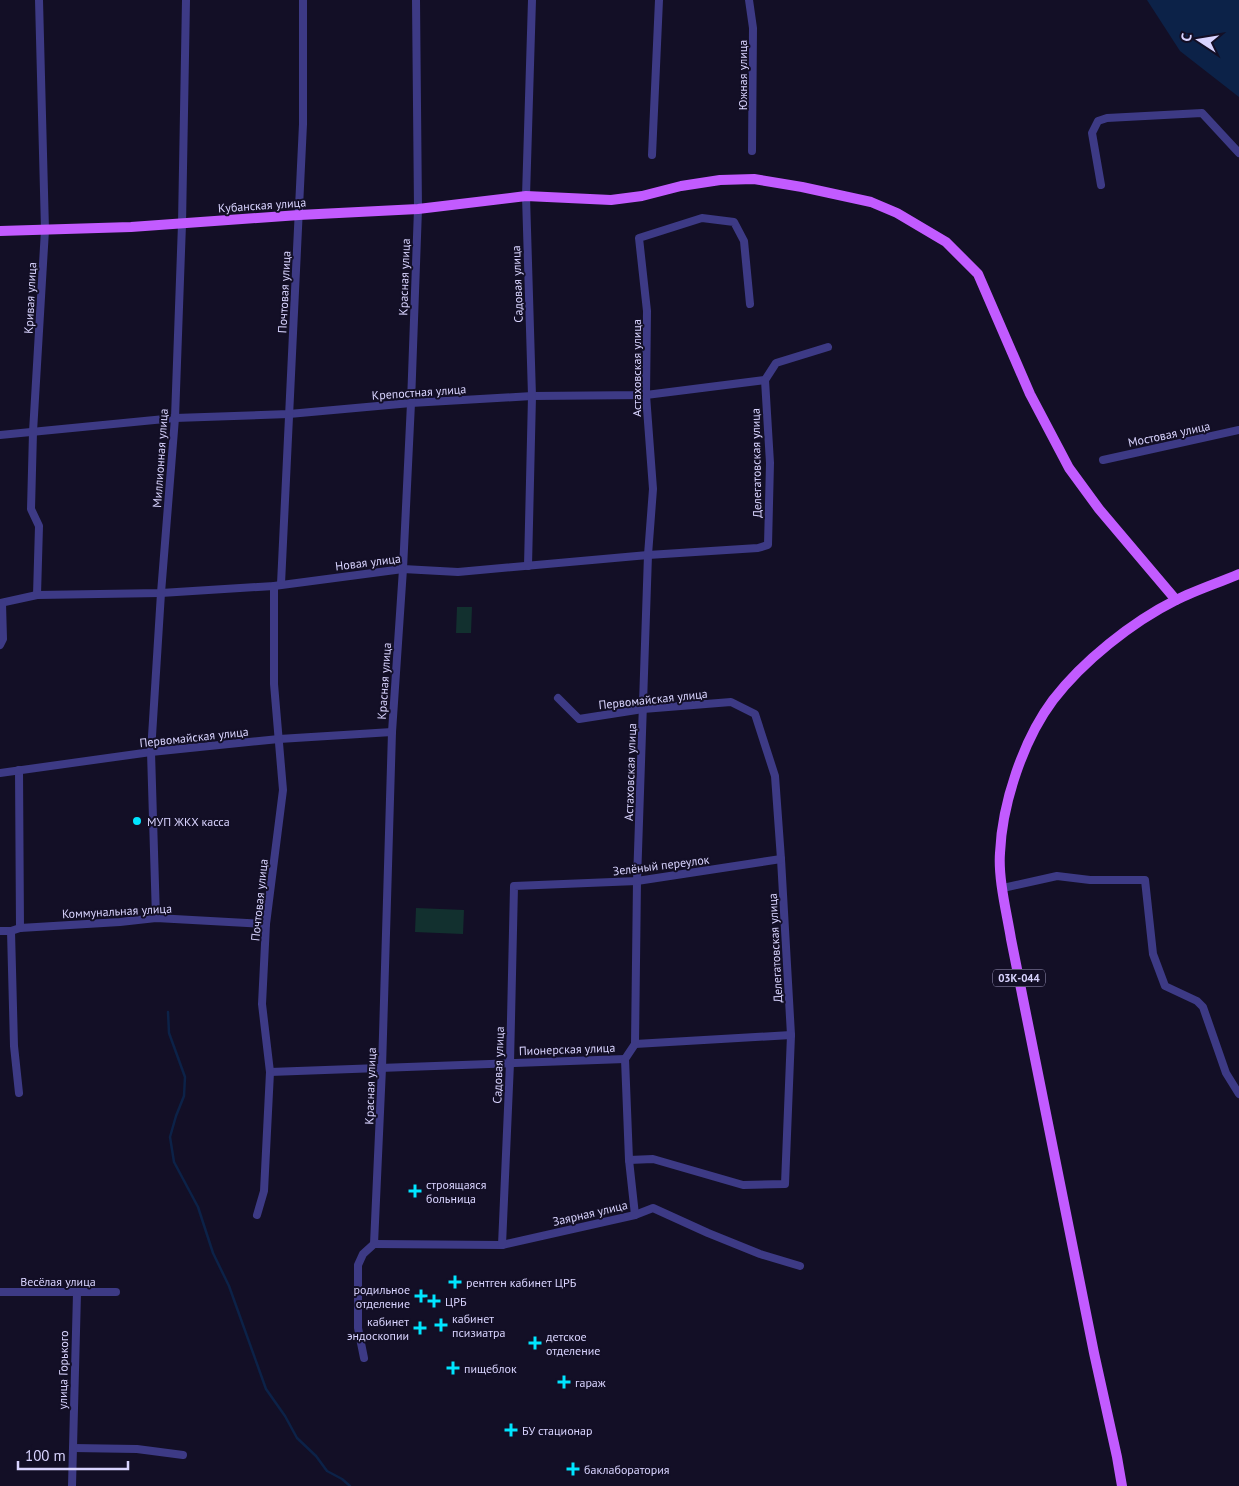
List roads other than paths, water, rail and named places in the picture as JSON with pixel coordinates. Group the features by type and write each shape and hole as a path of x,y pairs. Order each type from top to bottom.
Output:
{"main road":[{"name":"Кубанская улица","path":"0,231 131,227 418,209 526,196 611,200 642,196 682,186 720,180 754,180 802,187 871,202 897,213 946,242 978,274 1030,394 1069,468 1099,509 1176,600"},
{"name":"03К-044","path":"1122,1486 1011,940 1000,854 1007,800 1020,762 1038,722 1052,701 1073,676 1131,627 1176,600 1239,574"}],"street":[{"name":"Кривая улица","path":"37,595 39,526 31,509 33,432 45,230 39,0"},
{"name":"Миллионная улица","path":"156,918 151,752 175,418 182,224 186,0"},
{"name":"Почтовая улица","path":"257,1215 264,1191 270,1072 262,1004 266,924 282,790 274,684 300,215 303,124 303,0"},
{"name":"Красная улица","path":"374,1244 382,1068 392,732 403,569 418,209 416,0"},
{"name":"Садовая улица","path":"528,566 532,396 526,196 532,0"},
{"path":"652,155 659,0"},
{"name":"Южная улица","path":"749,0 753,28 752,151"},
{"path":"1101,185 1092,133 1098,121 1108,118 1202,113 1239,153"},
{"name":"Астаховская улица","path":"635,1044 637,882 648,554 653,489 646,395 647,311 639,238 702,218 734,222 744,241 750,304"},
{"path":"765,380 776,363 828,346"},
{"name":"Крепостная улица","path":"0,435 175,418 289,414 411,403 532,396 646,395 765,380"},
{"name":"Делегатовская улица","path":"765,380 770,463 768,545"},
{"name":"Мостовая улица","path":"1103,460 1239,430"},
{"name":"Новая улица","path":"1,603 37,595 161,593 278,585 403,569 458,572 648,554 758,548 768,545"},
{"path":"0,645 3,638 1,603"},
{"name":"Первомайская улица","path":"558,698 579,719 643,709 731,702 755,714"},
{"name":"Делегатовская улица","path":"629,1160 653,1159 743,1185 785,1184 791,1035 781,859 775,776 755,714"},
{"name":"Первомайская улица","path":"0,773 151,752 279,739 392,732"},
{"path":"19,770 20,928"},
{"name":"Зелёный переулок","path":"514,886 637,882 781,859"},
{"path":"1003,888 1057,876 1090,880 1145,880 1154,954 1164,986 1197,1001 1203,1007 1226,1072 1239,1094"},
{"name":"Садовая улица","path":"502,1245 510,1063 514,886"},
{"name":"Коммунальная улица","path":"0,931 156,918 266,924"},
{"path":"11,931 14,1046 19,1094"},
{"path":"635,1215 629,1160 625,1059 635,1044 791,1035"},
{"name":"Пионерская улица","path":"270,1072 625,1059"},
{"name":"Заярная улица","path":"374,1244 502,1245 635,1215 653,1208 760,1254 800,1266"},
{"path":"364,1358 358,1328 358,1265 363,1254 374,1244"},
{"name":"Весёлая улица","path":"0,1292 116,1292"},
{"name":"улица Горького","path":"72,1486 77,1293"},
{"path":"73,1448 137,1449 183,1455"}],"water":[{"path":"1147,0 1239,0 1239,97 1180,51"}],"waterway":[{"path":"168,1012 169,1033 185,1077 184,1096 170,1137 174,1162 198,1207 213,1253 229,1286 266,1389 285,1416 297,1438 316,1456 327,1471 350,1486"}],"place":[{"name":"МУП ЖКХ касса","path":"137,821"},
{"name":"строящаяся больница","path":"415,1191"},
{"name":"рентген кабинет ЦРБ","path":"455,1282"},
{"name":"родильное отделение","path":"421,1296"},
{"name":"ЦРБ","path":"434,1301"},
{"name":"кабинет псизиатра","path":"441,1325"},
{"name":"кабинет эндоскопии","path":"420,1328"},
{"name":"детское отделение","path":"535,1343"},
{"name":"пищеблок","path":"453,1368"},
{"name":"гараж","path":"564,1382"},
{"name":"БУ стационар","path":"511,1430"},
{"name":"баклаборатория","path":"573,1469"}]}
